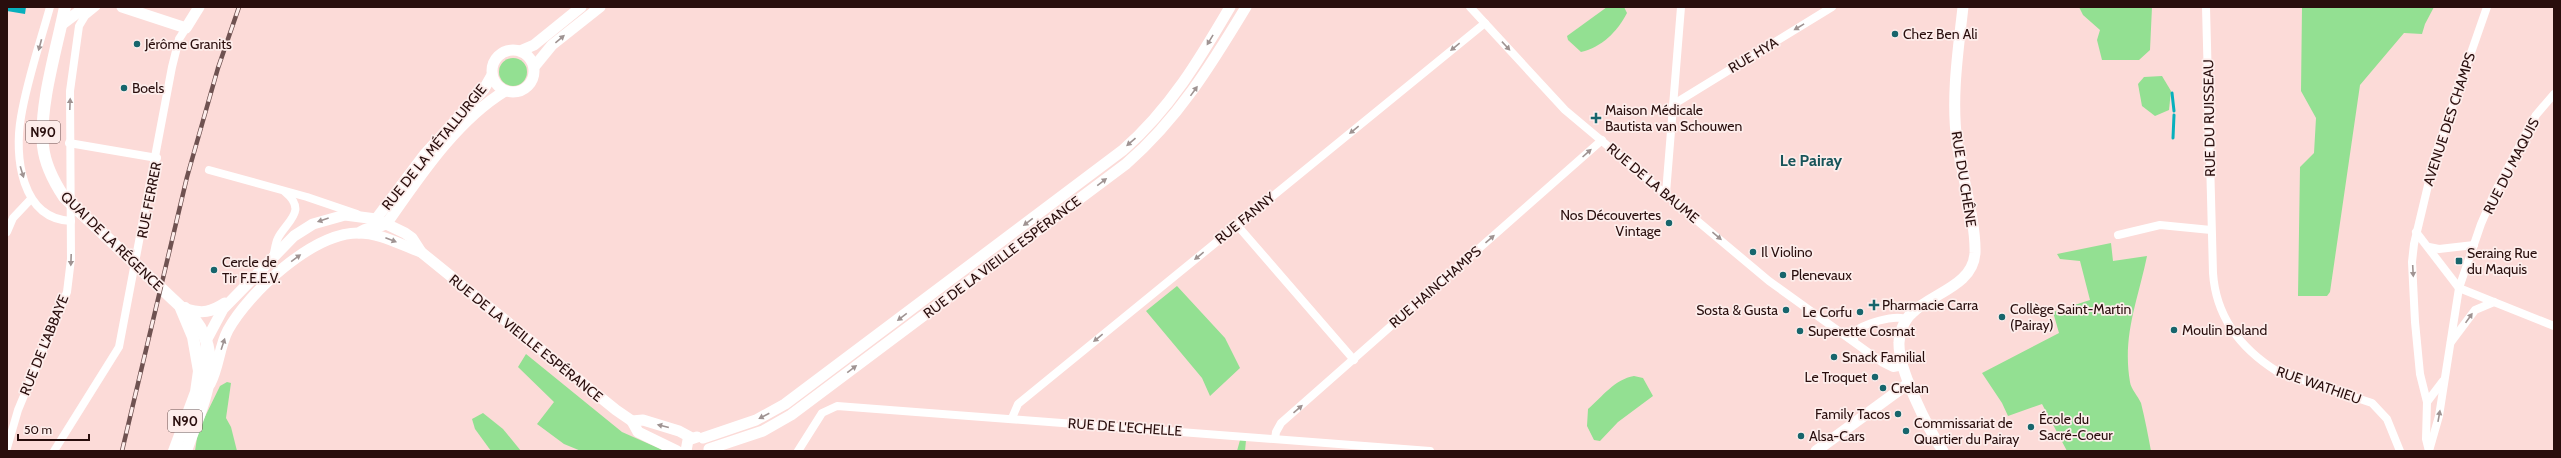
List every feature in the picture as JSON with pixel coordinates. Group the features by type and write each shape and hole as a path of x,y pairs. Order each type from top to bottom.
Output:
{"main road":[{"name":"QUAI DE LA RÉGENCE","path":"65,7 43,130 43,148 51,176 68,201 183,307"},
{"name":"N90","path":"174,451 212,366 207,339 183,307"},
{"name":"N90","path":"183,307 198,355 201,393 186,451"}],"street":[{"path":"50,7 20,118 20,165 30,200 56,220 71,221"},
{"path":"61,26 85,7"},
{"name":"RUE DE L'ABBAYE","path":"7,448 18,410 67,292 70,269 71,221 69,143 70,91 78,30 85,16 96,7"},
{"path":"122,7 186,28"},
{"name":"RUE FERRER","path":"54,451 119,346 157,158 175,56 179,40 199,7"},
{"name":"RUE DE LA MÉTALLURGIE","path":"382,221 424,155 484,89 492,75 493,62 502,53 514,50 520,51 534,45 581,7"},
{"name":"RUE DE LA MÉTALLURGIE","path":"492,75 496,85 505,91 518,92 524,90 533,80 534,67 549,48 600,7"},
{"name":"RUE DE LA VIEILLE ESPÉRANCE","path":"632,421 643,420 679,431 692,438 703,438 760,418 797,394 1135,139 1176,95 1230,7"},
{"name":"RUE DE LA VIEILLE ESPÉRANCE","path":"709,450 763,431 791,415 1095,187 1146,146 1194,91 1246,7"},
{"name":"RUE DE LA BAUME","path":"1470,7 1565,110 1666,193 1769,281 1854,340 1888,366 1893,368 1904,366"},
{"path":"1666,193 1681,7"},
{"name":"RUE HYA","path":"1674,104 1832,7"},
{"name":"RUE DU CHÊNE","path":"1906,320 1919,307 1961,280 1971,268 1974,261 1974,241 1955,119 1955,82 1963,7"},
{"name":"RUE DU RUISSEAU","path":"2206,7 2211,230"},
{"name":"AVENUE DES CHAMPS","path":"2429,451 2426,439 2427,402 2419,362 2412,269 2416,232 2435,156 2487,7"},
{"name":"RUE FANNY","path":"1012,418 1018,404 1485,23"},
{"path":"520,51 530,57 534,67"},
{"name":"RUE DE LA MÉTALLURGIE","path":"382,221 456,134 482,107 505,91"},
{"name":"RUE DU MAQUIS","path":"2429,451 2438,424 2459,288 2474,245 2494,194 2536,115 2554,94"},
{"name":"RUE HAINCHAMPS","path":"1275,439 1276,432 1281,423 1602,140"},
{"path":"69,143 157,158"},
{"name":"RUE DE LA VIEILLE ESPÉRANCE","path":"209,170 330,204 362,216 382,221 412,238 421,252"},
{"path":"273,257 277,240 290,224 295,211 294,203 285,192"},
{"path":"7,232 16,214 30,200"},
{"path":"183,307 204,313 214,310 230,299 294,236 312,224 336,216 362,216"},
{"path":"201,393 215,375 228,331 267,283 296,258 318,245 339,236 359,233 367,228 381,227 382,221"},
{"path":"1237,225 1354,360"},
{"path":"2118,235 2160,225 2211,230"},
{"name":"RUE WATHIEU","path":"2211,230 2214,285 2219,305 2236,338 2256,358 2278,372 2372,403 2387,419 2400,451"},
{"path":"2416,232 2459,288 2554,326"},
{"name":"RUE DE LA VIEILLE ESPÉRANCE","path":"359,233 385,237 421,252 605,403 632,421 638,432 677,451"},
{"path":"2429,247 2447,249 2474,245"},
{"path":"207,339 230,299"},
{"path":"2450,342 2475,310 2494,302"},
{"path":"1854,340 1854,333 1861,328 1895,317 1906,320 1899,342 1904,366 1918,406 1943,451"},
{"path":"2424,384 2433,388 2444,380"},
{"path":"2427,402 2444,380"},
{"path":"1816,451 1909,383"},
{"path":"791,415 796,403 797,394 807,397 821,393"},
{"name":"RUE DE L'ECHELLE","path":"798,451 822,413 833,406 1012,418 1430,451"},
{"path":"686,451 686,444 692,438"},
{"path":"703,438 708,443 709,450"}],"green space":[{"path":"1607,7 1624,7 1627,13 1619,26 1608,38 1589,50 1581,52 1568,40 1567,36"},
{"path":"2079,7 2152,7 2150,50 2139,60 2102,60 2097,40 2100,30 2083,15"},
{"path":"2302,7 2434,7 2425,24 2422,34 2404,33 2360,85 2330,292 2327,296 2298,296 2300,167 2314,153 2316,118 2301,91"},
{"path":"513,58 523,62 527,72 523,82 513,86 503,82 499,72 503,62"},
{"path":"2162,76 2171,91 2169,110 2155,116 2142,106 2138,84 2144,77"},
{"path":"2111,243 2113,261 2147,256 2129,334 2128,365 2131,385 2141,403 2151,451 2067,451 2042,404 2008,416 2002,403 1982,373 2059,333 2053,312 2090,300 2080,261 2060,259 2057,254"},
{"path":"1177,286 1225,338 1240,368 1210,396 1202,378 1146,311"},
{"path":"526,354 622,432 665,451 581,451 564,444 537,424 554,402 518,367"},
{"path":"1634,376 1643,378 1653,396 1618,422 1600,441 1594,440 1587,426 1588,409 1609,389 1621,381"},
{"path":"227,382 231,383 226,418 231,427 237,451 195,451 198,431 220,386"},
{"path":"483,413 503,429 521,451 491,451 475,429 472,419"},
{"path":"1240,440 1246,440 1245,451 1237,451"}],"water":[{"path":"7,7 26,7 25,14 7,11"}],"waterway":[{"path":"2172,93 2174,111"},
{"path":"2173,138 2174,115"}],"railway":[{"path":"122,451 187,177 218,68 239,7"}],"place":[{"name":"Chez Ben Ali","path":"1895,34"},
{"name":"Jérôme Granits","path":"137,44"},
{"name":"Boels","path":"124,88"},
{"name":"Maison Médicale Bautista van Schouwen","path":"1596,118"},
{"name":"Nos Découvertes Vintage","path":"1669,223"},
{"name":"Il Violino","path":"1753,252"},
{"name":"Seraing Rue du Maquis","path":"2459,261"},
{"name":"Cercle de Tir F.E.E.V.","path":"214,270"},
{"name":"Plenevaux","path":"1783,275"},
{"name":"Pharmacie Carra","path":"1874,305"},
{"name":"Sosta & Gusta","path":"1786,310"},
{"name":"Le Corfu","path":"1860,312"},
{"name":"Collège Saint-Martin (Pairay)","path":"2002,317"},
{"name":"Moulin Boland","path":"2174,330"},
{"name":"Superette Cosmat","path":"1800,331"},
{"name":"Snack Familial","path":"1834,357"},
{"name":"Le Troquet","path":"1875,377"},
{"name":"Crelan","path":"1883,388"},
{"name":"Family Tacos","path":"1898,414"},
{"name":"École du Sacré-Coeur","path":"2031,427"},
{"name":"Commissariat de Quartier du Pairay","path":"1906,431"},
{"name":"Alsa-Cars","path":"1801,436"}],"district":[{"name":"Le Pairay","path":"1811,160"}]}
